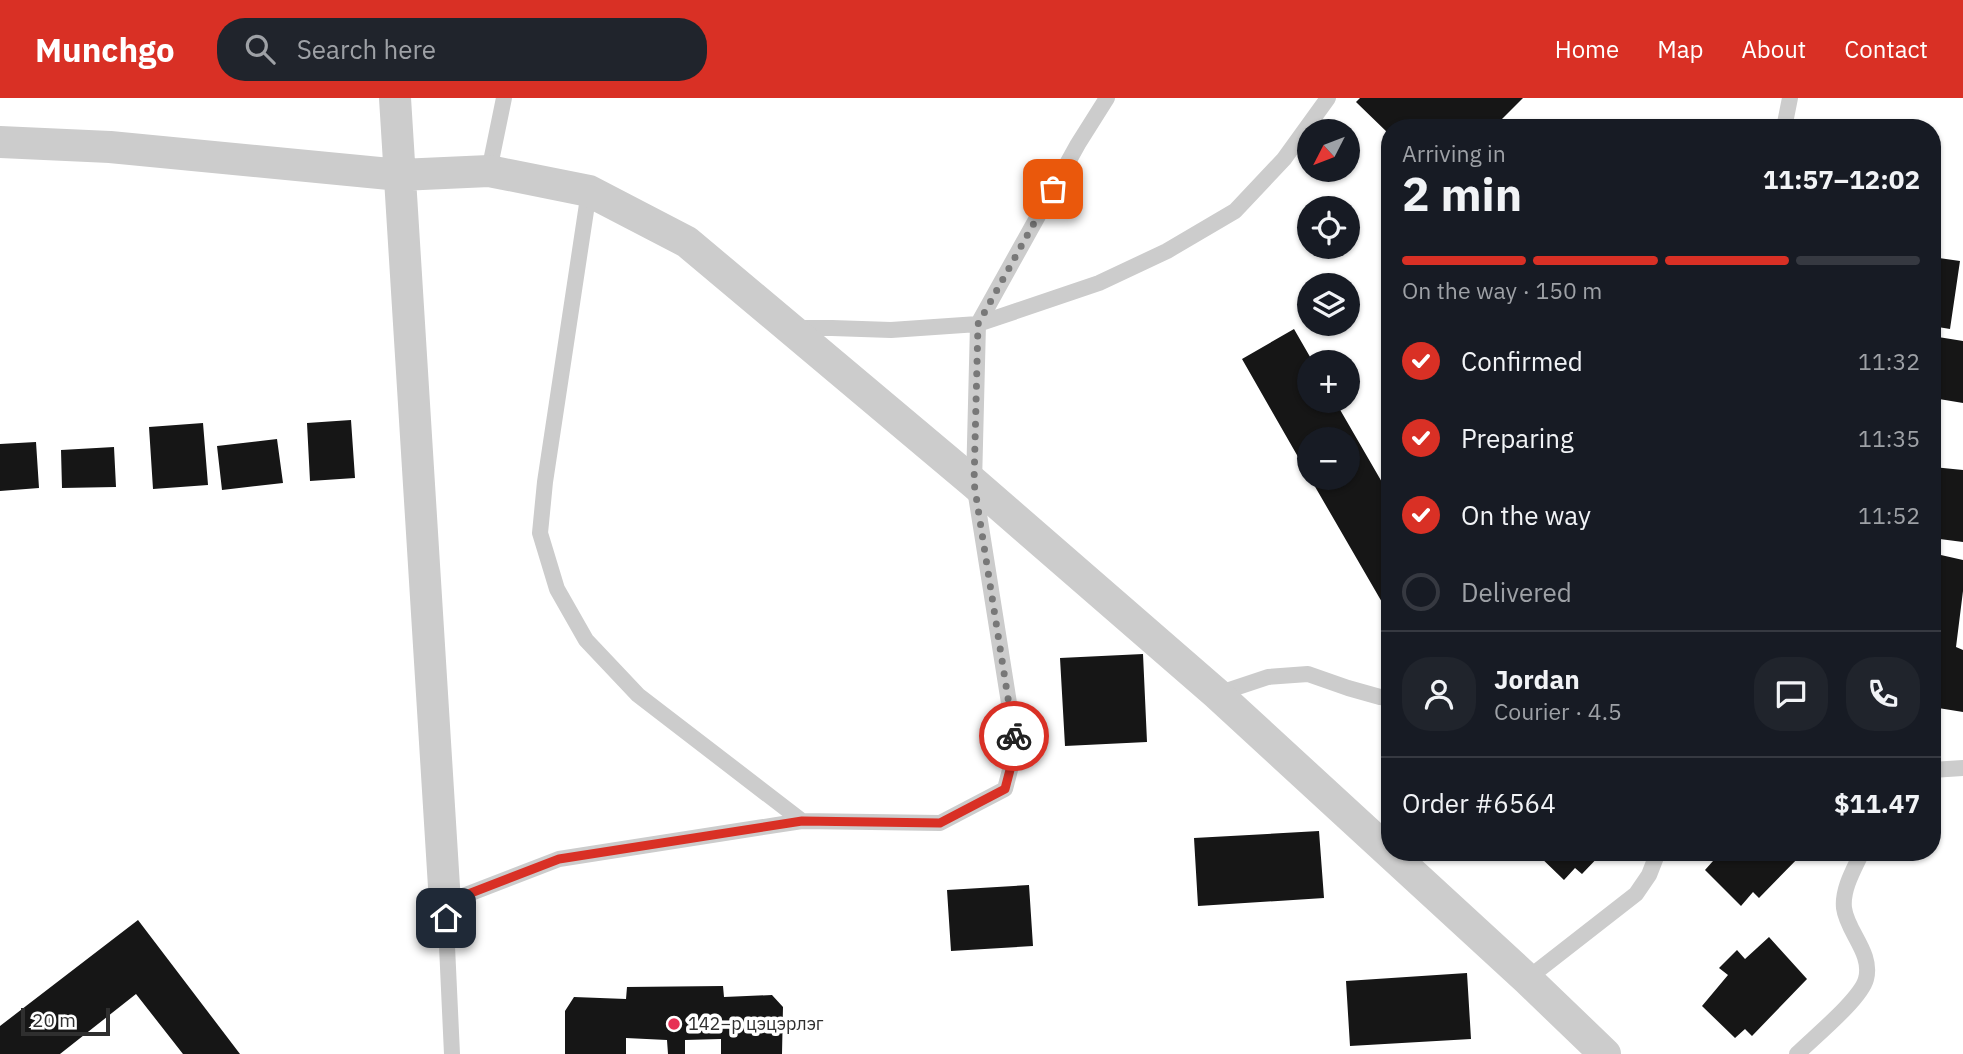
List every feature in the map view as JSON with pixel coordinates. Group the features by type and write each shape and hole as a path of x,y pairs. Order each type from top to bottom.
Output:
{"street":[{"path":"395,98 445,903"},
{"path":"0,142 110,147 400,175 489,171 589,191 687,242 974,483 1217,694 1381,844"},
{"path":"1399,861 1605,1054"}],"lane":[{"path":"489,171 505,98"},
{"path":"452,1054 445,903 559,859 802,821 940,823 1005,789 1016,747 974,483 978,324 1078,144 1107,98"},
{"path":"790,328 891,330 978,324 1099,284 1167,251 1235,211 1284,159 1328,98"},
{"path":"1786,119 1790,98"},
{"path":"589,191 545,482 540,533 557,589 586,640 638,695 802,821"},
{"path":"1217,694 1268,677 1308,674 1381,698"},
{"path":"1941,769 1963,768"},
{"path":"1527,978 1636,894 1654,861"},
{"path":"1797,1054 1854,999 1866,981 1868,965 1844,909 1846,889 1858,861"}],"building":[{"path":"1360,98 1523,98 1502,119 1381,119 1381,126 1356,102"},
{"path":"1941,258 1960,261 1950,329 1941,328"},
{"path":"1294,329 1306,350 1297,350 1297,413 1342,413 1350,427 1297,427 1297,455 1242,359"},
{"path":"1941,337 1963,341 1963,403 1941,399"},
{"path":"351,420 355,478 310,481 307,423"},
{"path":"203,423 208,485 153,489 149,427"},
{"path":"277,439 283,483 222,490 217,446"},
{"path":"36,442 39,488 0,491 0,444"},
{"path":"1360,444 1381,480 1381,600 1317,490 1360,490"},
{"path":"114,447 116,487 62,488 61,450"},
{"path":"1941,468 1963,470 1963,542 1941,539"},
{"path":"1941,555 1963,560 1963,591 1956,647 1963,650 1963,712 1941,708"},
{"path":"1143,654 1147,742 1065,746 1060,658"},
{"path":"1319,831 1324,898 1198,906 1194,838"},
{"path":"1544,861 1594,861 1582,874 1575,868 1564,880"},
{"path":"1713,861 1795,861 1759,898 1753,892 1741,906 1705,870"},
{"path":"1029,885 1033,946 951,951 947,890"},
{"path":"138,920 240,1054 183,1054 136,994 60,1054 0,1054 0,1026"},
{"path":"1769,937 1807,979 1752,1036 1745,1029 1735,1038 1702,1006 1728,975 1719,968 1737,950 1745,959"},
{"path":"1467,973 1471,1039 1350,1046 1346,981"},
{"name":"142−р цэцэрлэг","path":"723,986 724,997 772,995 783,1007 782,1054 721,1054 721,1039 685,1040 685,1054 668,1054 667,1040 626,1038 626,1054 565,1054 565,1011 574,997 626,999 627,987"}],"way so far":[{"path":"1014,736 974,483 978,324 1053,189"}],"place":[{"name":"142−р цэцэрлэг","path":"674,1024"}],"route":[{"path":"446,918 445,903 559,859 802,821 940,823 1005,789 1016,747 1014,736"}]}
